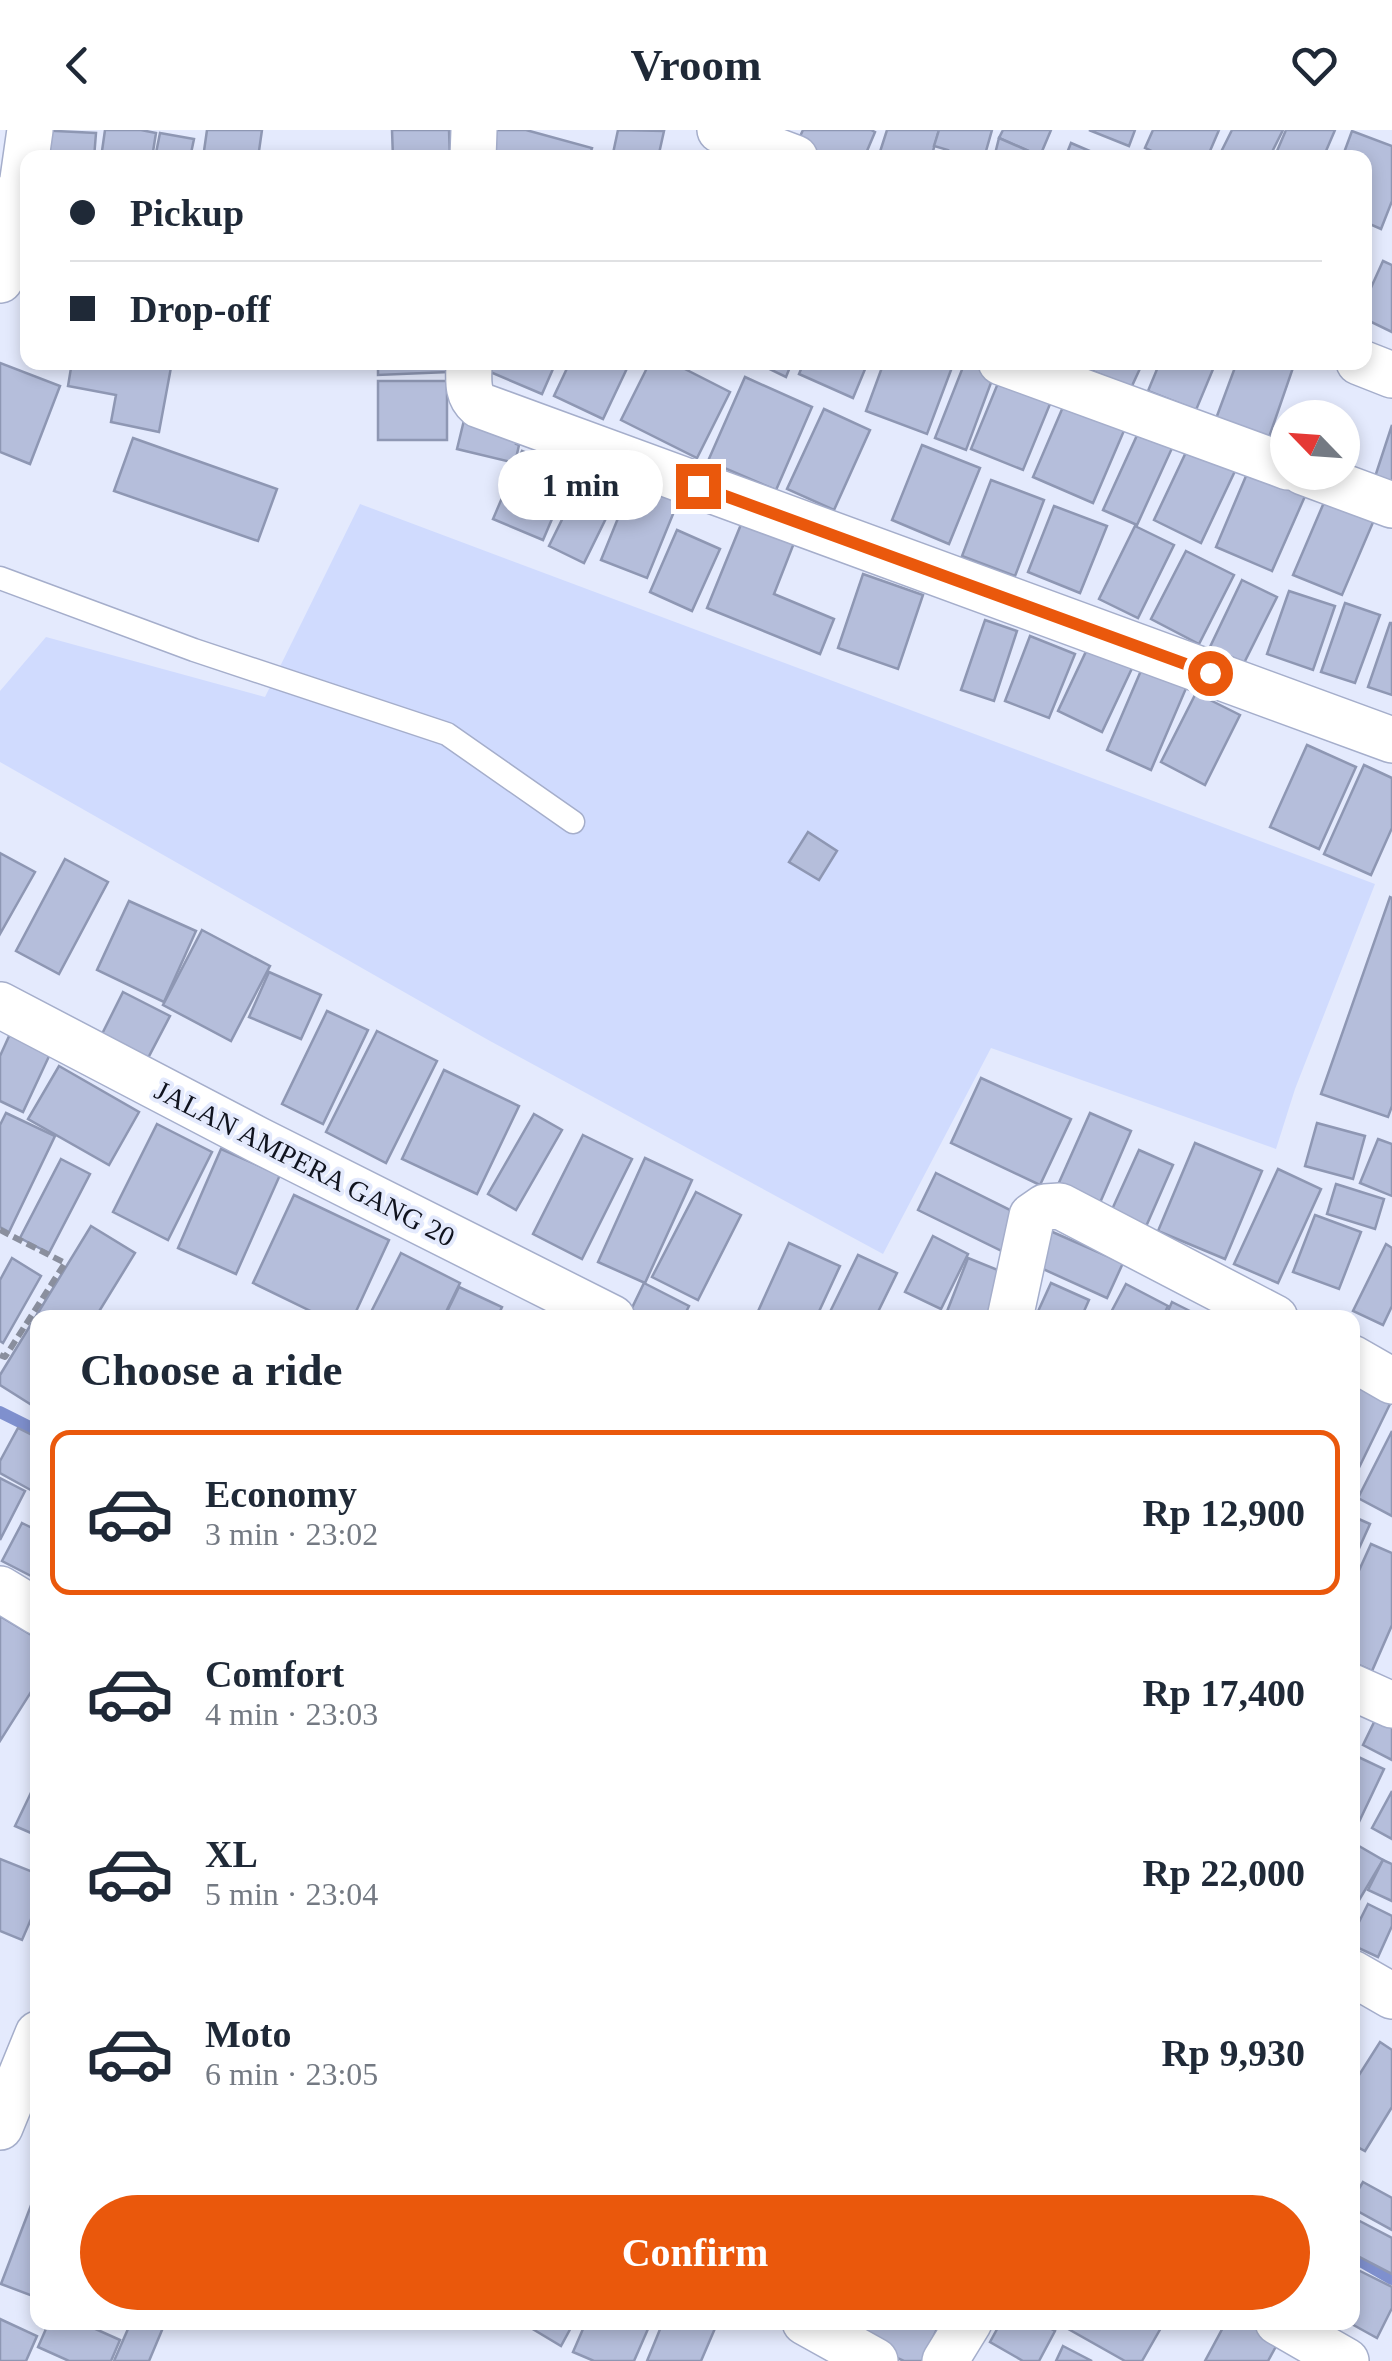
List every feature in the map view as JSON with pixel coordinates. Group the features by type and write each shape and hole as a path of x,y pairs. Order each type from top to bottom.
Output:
{"street":[{"path":"720,130 774,150"},
{"path":"0,280 9,204 20,165"},
{"path":"470,370 469,390 479,405 1392,740"},
{"path":"1024,370 1270,460"},
{"path":"1352,490 1392,505"},
{"name":"JALAN AMPERA GANG 20","path":"0,1005 274,1149 596,1310"},
{"path":"1012,1310 1032,1216 1045,1206 1060,1206 1260,1310"},
{"path":"1360,1363 1392,1381"},
{"path":"0,1589 30,1607"},
{"path":"1360,1977 1392,1996"},
{"path":"2,2116 30,2052"},
{"path":"818,2330 874,2361"},
{"path":"945,2361 964,2330"},
{"path":"1292,2330 1346,2361"}],"lane":[{"path":"0,578 194,650 447,734 573,822"}],"path":[{"path":"0,1230 65,1263 35,1310"},
{"path":"0,1355 5,1357 30,1318"}],"shaded area":[{"path":"360,504 1375,884 1295,1089 1276,1149 991,1048 883,1254 490,1041 0,762 0,691 46,637 265,697"}],"building":[{"path":"36,130 96,133 95,150 35,150"},
{"path":"105,130 156,133 153,150 102,150"},
{"path":"207,130 262,130 259,150 204,150"},
{"path":"392,130 449,130 450,150 393,150"},
{"path":"489,130 526,130 592,148 591,150 484,150"},
{"path":"618,130 664,131 660,150 614,150"},
{"path":"803,130 875,132 867,150 808,150 796,145"},
{"path":"887,130 939,130 933,150 881,150"},
{"path":"939,130 992,130 986,150 934,146"},
{"path":"1003,130 1051,130 1043,150 1026,150 999,138"},
{"path":"1089,130 1135,130 1129,146"},
{"path":"1153,130 1219,130 1210,150 1145,148"},
{"path":"1232,130 1283,130 1273,150 1222,150"},
{"path":"1286,130 1335,130 1326,150 1277,150"},
{"path":"1352,131 1392,146 1392,201 1381,229 1372,225 1372,150 1345,150"},
{"path":"160,133 194,139 192,150 157,150"},
{"path":"999,138 1026,150 996,150"},
{"path":"1071,143 1087,150 1068,150"},
{"path":"1383,261 1392,265 1392,332 1372,322 1372,285"},
{"path":"0,363 60,386 30,464 0,452"},
{"path":"71,370 171,370 159,432 111,422 116,395 68,386"},
{"path":"378,370 448,370 448,372 378,375"},
{"path":"488,370 552,370 542,394"},
{"path":"566,370 626,370 603,419 554,396"},
{"path":"646,370 687,370 730,392 697,458 621,420"},
{"path":"801,370 865,370 853,398 799,374"},
{"path":"881,370 951,370 927,434 866,411"},
{"path":"962,370 995,372 966,450 935,438"},
{"path":"1003,370 1015,370 1057,387 1023,470 971,449"},
{"path":"1090,370 1139,370 1131,388"},
{"path":"1157,370 1213,370 1196,410 1148,391"},
{"path":"1234,370 1292,370 1282,400 1270,400 1267,443 1214,424"},
{"path":"745,377 812,407 776,490 708,461"},
{"path":"378,381 447,381 447,440 378,440"},
{"path":"1069,393 1129,419 1093,503 1033,477"},
{"path":"824,409 870,430 834,510 787,489"},
{"path":"466,412 520,425 515,463 457,449"},
{"path":"1144,420 1178,435 1137,525 1103,510"},
{"path":"1392,425 1392,493 1372,486"},
{"path":"133,438 277,489 258,541 114,491"},
{"path":"922,445 980,468 949,544 892,520"},
{"path":"1188,448 1235,471 1201,543 1154,520"},
{"path":"522,451 572,472 543,540 493,519"},
{"path":"1249,469 1270,478 1270,490 1306,494 1272,571 1216,547"},
{"path":"636,474 682,492 647,578 601,560"},
{"path":"582,479 617,496 584,563 549,546"},
{"path":"991,480 1044,500 1015,576 962,556"},
{"path":"1328,493 1377,513 1342,595 1293,575"},
{"path":"1054,506 1107,526 1080,593 1028,572"},
{"path":"742,522 794,543 774,594 834,619 820,654 707,608"},
{"path":"1135,526 1174,545 1138,618 1099,599"},
{"path":"677,530 720,549 692,611 650,592"},
{"path":"1186,551 1234,575 1199,644 1151,619"},
{"path":"863,574 923,595 898,669 838,648"},
{"path":"1242,580 1277,597 1244,663 1210,647"},
{"path":"1289,591 1335,606 1313,670 1267,654"},
{"path":"1345,603 1380,615 1355,683 1321,672"},
{"path":"985,620 1017,631 994,701 961,690"},
{"path":"1392,623 1392,695 1368,687"},
{"path":"1030,636 1075,654 1049,718 1005,701"},
{"path":"1090,643 1134,664 1102,732 1058,711"},
{"path":"1143,666 1187,686 1151,770 1107,750"},
{"path":"1196,693 1240,715 1205,785 1161,762"},
{"path":"1307,745 1356,767 1319,849 1270,827"},
{"path":"1364,765 1392,778 1392,828 1371,875 1324,854"},
{"path":"808,832 837,851 819,880 789,862"},
{"path":"0,853 35,872 0,934"},
{"path":"65,859 108,882 59,974 16,951"},
{"path":"1390,897 1392,1106 1388,1117 1321,1094"},
{"path":"129,901 196,931 164,1002 97,970"},
{"path":"202,930 270,966 231,1041 163,1005"},
{"path":"269,972 321,995 301,1039 249,1017"},
{"path":"123,992 170,1016 147,1060 101,1036"},
{"path":"327,1011 368,1030 323,1124 282,1104"},
{"path":"377,1031 437,1061 386,1163 326,1132"},
{"path":"10,1034 51,1052 23,1112 0,1101 0,1056"},
{"path":"59,1066 139,1112 109,1165 28,1119"},
{"path":"444,1070 519,1106 477,1194 402,1159"},
{"path":"981,1078 1071,1119 1040,1185 951,1143"},
{"path":"6,1113 55,1136 9,1232 0,1227 0,1125"},
{"path":"1090,1113 1131,1131 1099,1205 1057,1187"},
{"path":"534,1114 562,1130 516,1210 488,1194"},
{"path":"1317,1123 1365,1136 1353,1179 1305,1166"},
{"path":"157,1124 212,1152 168,1240 113,1212"},
{"path":"583,1135 632,1159 582,1259 533,1234"},
{"path":"1378,1139 1392,1144 1392,1196 1360,1183"},
{"path":"1195,1143 1262,1171 1225,1259 1158,1231"},
{"path":"221,1149 280,1175 236,1274 178,1248"},
{"path":"1139,1150 1173,1165 1144,1231 1109,1216"},
{"path":"645,1158 692,1180 645,1283 598,1262"},
{"path":"61,1159 90,1174 49,1253 20,1238"},
{"path":"1278,1169 1321,1189 1278,1283 1234,1264"},
{"path":"936,1173 1026,1218 1008,1254 918,1210"},
{"path":"1336,1184 1384,1199 1375,1229 1327,1214"},
{"path":"696,1192 741,1215 698,1300 652,1277"},
{"path":"294,1195 389,1240 357,1310 309,1310 253,1283"},
{"path":"1315,1215 1361,1232 1339,1289 1293,1272"},
{"path":"91,1226 135,1253 100,1310 40,1310"},
{"path":"1048,1230 1123,1263 1107,1298 1032,1264"},
{"path":"933,1236 968,1254 941,1309 905,1292"},
{"path":"789,1243 840,1266 820,1310 759,1310"},
{"path":"1386,1244 1392,1248 1392,1306 1383,1325 1353,1310"},
{"path":"401,1253 460,1283 447,1310 372,1310"},
{"path":"858,1255 897,1273 879,1310 831,1310"},
{"path":"12,1258 41,1276 3,1343 0,1280"},
{"path":"968,1258 1015,1277 1002,1310 948,1310"},
{"path":"644,1283 689,1306 687,1310 631,1310"},
{"path":"1051,1283 1089,1300 1085,1310 1039,1310"},
{"path":"1126,1284 1168,1306 1166,1310 1112,1310"},
{"path":"459,1287 502,1307 501,1310 448,1310"},
{"path":"1172,1302 1188,1310 1168,1310"},
{"path":"30,1326 30,1404 0,1385 0,1375"},
{"path":"1360,1372 1392,1400 1360,1466"},
{"path":"18,1428 30,1434 30,1490 0,1473 0,1461"},
{"path":"1392,1431 1392,1516 1360,1499"},
{"path":"0,1478 25,1491 0,1540"},
{"path":"1360,1520 1370,1524 1360,1546"},
{"path":"22,1523 30,1527 30,1575 2,1561"},
{"path":"1371,1544 1392,1553 1392,1625 1372,1671 1360,1666 1360,1568"},
{"path":"0,1616 30,1634 30,1694 0,1741"},
{"path":"1379,1712 1392,1719 1392,1760 1363,1745"},
{"path":"1360,1758 1384,1769 1360,1820"},
{"path":"1392,1791 1392,1839 1372,1828"},
{"path":"30,1795 30,1833 15,1826"},
{"path":"1360,1847 1383,1860 1360,1899"},
{"path":"0,1859 30,1871 30,1922 22,1940 0,1931"},
{"path":"1383,1860 1392,1864 1392,1901 1368,1890"},
{"path":"1368,1904 1392,1916 1392,1926 1378,1957 1360,1949 1360,1920"},
{"path":"1380,2042 1392,2050 1392,2107 1365,2151 1360,2148 1360,2073"},
{"path":"1363,2182 1392,2198 1392,2230 1360,2212"},
{"path":"30,2208 30,2295 1,2284"},
{"path":"1360,2221 1392,2238 1392,2274 1360,2257"},
{"path":"1360,2271 1392,2287 1392,2308 1377,2338 1360,2329"},
{"path":"0,2319 37,2336 26,2361 0,2361"},
{"path":"45,2330 98,2330 120,2340 111,2361 69,2361 38,2347"},
{"path":"128,2330 162,2330 149,2361 114,2361"},
{"path":"534,2330 570,2330 561,2346"},
{"path":"583,2330 648,2330 634,2361 594,2361 573,2352"},
{"path":"660,2330 714,2330 701,2361 647,2361"},
{"path":"937,2330 923,2361 904,2361 836,2331"},
{"path":"997,2330 1055,2331 1039,2361 1023,2361 990,2342"},
{"path":"1070,2330 1160,2330 1142,2361 1125,2361"},
{"path":"1222,2330 1264,2330 1280,2339 1268,2361 1205,2361"},
{"path":"1063,2346 1092,2361 1056,2361"}],"waterway":[{"path":"0,1412 30,1427"},
{"path":"1360,2261 1392,2279"}],"route":[{"path":"698,486 1210,673"}]}
